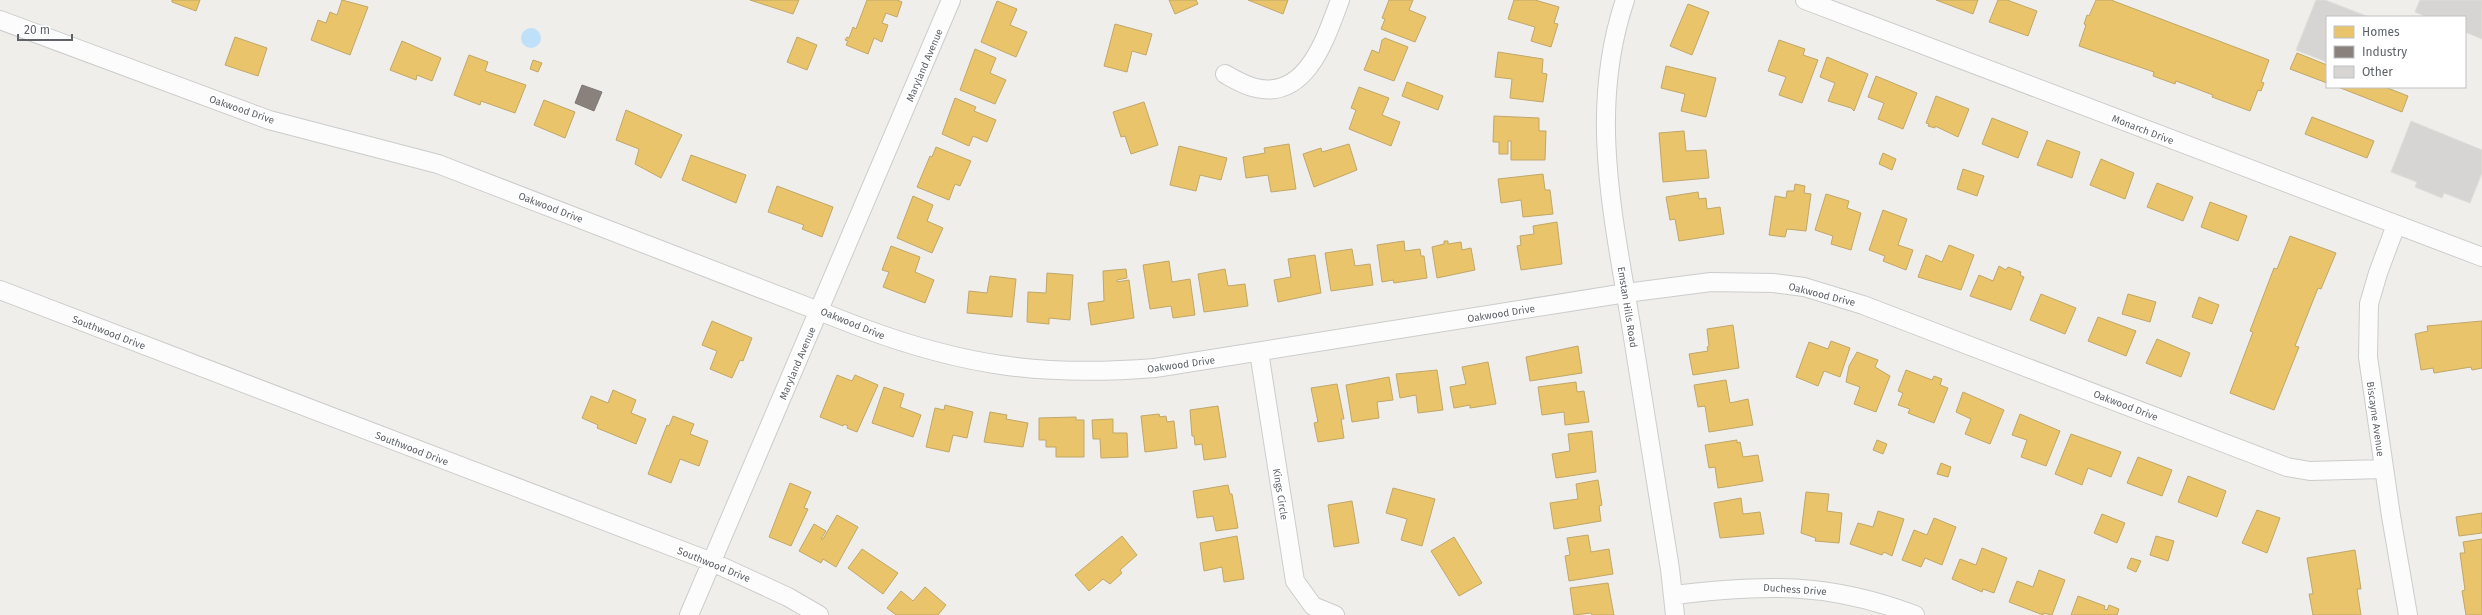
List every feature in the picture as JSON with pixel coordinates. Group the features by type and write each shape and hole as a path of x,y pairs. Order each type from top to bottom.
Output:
{"street":[{"name":"Maryland Avenue","path":"689,615 951,0"},
{"path":"1225,74 1255,88 1277,90 1296,82 1320,51 1340,0"},
{"name":"Emstan Hills Road","path":"1625,0 1612,50 1604,121 1609,186 1673,595 1674,615"},
{"name":"Monarch Drive","path":"1805,0 2482,257"},
{"name":"Oakwood Drive","path":"0,20 269,120 438,164 907,344 955,358 1004,367 1040,370 1105,372 1148,369 1626,293 1711,282 1757,282 1804,287 1863,305 2287,467 2310,471 2384,469"},
{"name":"Biscayne Avenue","path":"2396,225 2378,273 2370,304 2368,357 2384,469 2408,615"},
{"name":"Southwood Drive","path":"0,290 712,562 788,597 819,615"},
{"name":"Kings Circle","path":"1259,352 1295,581 1313,606 1335,615"},
{"name":"Duchess Drive","path":"1673,595 1754,586 1787,586 1852,595 1915,615"}],"water":[{"path":"531,28 538,31 541,38 538,45 531,48 524,45 521,38 524,31"}],"building: Homes":[{"path":"172,0 200,0 196,11 172,2"},
{"path":"342,0 368,7 350,55 311,40 318,20 326,23 330,12 337,15"},
{"path":"750,0 799,0 793,14"},
{"path":"867,0 897,0 902,2 897,17 886,13 882,23 888,25 882,42 874,38 868,54 846,45 848,41 845,40 847,37 849,38 853,27 856,29"},
{"path":"1169,0 1196,0 1198,4 1175,14"},
{"path":"1248,0 1288,0 1283,14"},
{"path":"1389,0 1413,0 1409,10 1426,17 1415,42 1381,29 1385,19 1382,18"},
{"path":"1514,0 1535,0 1559,7 1554,23 1558,24 1551,47 1531,41 1535,27 1508,19"},
{"path":"1936,0 1978,0 1973,14"},
{"path":"1998,0 2007,0 2037,11 2028,36 1989,22"},
{"path":"2096,0 2111,0 2269,60 2261,82 2264,83 2261,91 2258,90 2250,111 2212,97 2213,95 2176,81 2175,84 2153,76 2154,72 2079,46 2086,25 2084,24 2087,15 2089,16"},
{"path":"997,1 1017,9 1010,25 1027,32 1016,57 981,42"},
{"path":"1688,4 1709,12 1692,55 1670,46"},
{"path":"1115,24 1152,34 1146,55 1132,51 1127,72 1104,66"},
{"path":"235,37 267,48 258,76 225,65"},
{"path":"797,37 817,45 807,70 787,62"},
{"path":"1385,38 1408,47 1394,81 1364,70 1372,50 1379,53 1382,40"},
{"path":"1779,40 1805,49 1803,55 1818,60 1802,103 1779,95 1786,77 1768,71"},
{"path":"402,41 441,58 432,81 417,75 416,80 390,70"},
{"path":"975,49 996,58 990,73 1006,80 995,104 960,90"},
{"path":"1498,52 1543,59 1542,73 1547,74 1543,102 1510,98 1512,79 1495,77"},
{"path":"2297,53 2326,65 2326,83 2290,69"},
{"path":"469,55 488,62 485,71 526,85 515,113 481,101 480,105 454,95"},
{"path":"1827,57 1868,74 1854,111 1851,108 1828,101 1835,83 1820,77"},
{"path":"533,60 542,63 538,72 530,69"},
{"path":"1666,66 1716,78 1706,117 1681,111 1685,94 1661,88"},
{"path":"1876,76 1917,93 1903,129 1878,119 1884,103 1868,97"},
{"path":"1407,82 1443,96 1438,110 1402,96"},
{"path":"1359,87 1389,98 1382,115 1400,122 1391,146 1349,129 1356,110 1351,108"},
{"path":"2341,88 2388,88 2408,96 2402,112"},
{"path":"1936,96 1969,109 1958,137 1935,126 1935,128 1928,126 1929,124 1926,123"},
{"path":"955,98 976,107 974,111 996,120 987,142 973,136 969,146 942,134"},
{"path":"544,100 575,112 565,138 534,125"},
{"path":"1144,102 1158,145 1131,154 1125,136 1121,137 1113,112"},
{"path":"626,110 682,135 661,178 635,164 639,149 616,140"},
{"path":"1494,116 1539,118 1539,131 1546,131 1545,160 1511,160 1511,141 1508,141 1508,154 1499,154 1499,142 1493,142"},
{"path":"2312,117 2374,141 2367,158 2305,134"},
{"path":"1992,118 2028,132 2018,158 1982,144"},
{"path":"1684,131 1686,151 1706,150 1709,178 1663,182 1659,133"},
{"path":"2047,140 2080,152 2072,178 2037,165"},
{"path":"1289,144 1296,189 1271,192 1268,175 1246,178 1243,157 1265,153 1264,148"},
{"path":"1349,144 1357,170 1314,187 1303,154 1321,148 1322,152"},
{"path":"1179,146 1227,158 1221,180 1200,175 1196,191 1170,185"},
{"path":"936,147 971,161 960,186 955,184 949,200 917,187 930,156 932,157"},
{"path":"1883,153 1896,159 1892,170 1879,164"},
{"path":"691,155 746,175 736,203 682,180"},
{"path":"2101,159 2134,173 2125,199 2090,185"},
{"path":"1963,169 1984,176 1977,196 1957,189"},
{"path":"1543,174 1545,190 1550,190 1553,214 1523,217 1521,200 1501,203 1498,179"},
{"path":"2157,183 2193,197 2183,221 2147,207"},
{"path":"1795,184 1805,186 1804,193 1811,194 1806,231 1787,229 1785,237 1769,235 1775,196 1786,198 1787,191 1794,191"},
{"path":"777,186 833,207 822,237 802,229 804,225 768,212"},
{"path":"1698,192 1699,199 1706,198 1707,209 1720,207 1724,234 1679,241 1675,219 1670,220 1666,197"},
{"path":"1826,194 1849,201 1847,208 1861,213 1851,250 1831,244 1833,236 1815,230"},
{"path":"913,196 933,205 927,221 943,228 932,253 897,238"},
{"path":"2210,202 2247,216 2238,241 2201,227"},
{"path":"1883,210 1907,219 1898,245 1913,250 1906,270 1883,261 1885,256 1869,250"},
{"path":"1557,222 1562,264 1521,270 1517,246 1521,245 1520,236 1534,234 1533,226"},
{"path":"2290,236 2336,253 2321,289 2318,288 2295,346 2299,347 2274,410 2230,393 2253,332 2250,331 2274,268 2277,269"},
{"path":"1404,241 1405,251 1420,249 1421,256 1424,256 1427,278 1394,283 1393,280 1382,282 1377,245"},
{"path":"1444,241 1448,241 1448,244 1461,242 1462,250 1471,248 1475,270 1437,278 1432,247 1444,244"},
{"path":"1949,245 1974,255 1961,290 1918,277 1926,255 1942,262"},
{"path":"891,246 920,257 915,272 934,280 925,303 883,287 889,272 882,270"},
{"path":"1352,249 1355,266 1370,264 1373,285 1331,291 1325,253"},
{"path":"1315,255 1321,293 1278,302 1274,280 1291,277 1288,259"},
{"path":"1169,261 1172,282 1190,279 1195,315 1173,318 1171,306 1150,309 1143,265"},
{"path":"1999,266 2006,270 2008,267 2021,272 2020,275 2024,277 2011,310 1970,296 1979,275 1993,281"},
{"path":"1126,269 1127,278 1117,280 1117,282 1129,280 1134,318 1091,325 1088,303 1104,301 1103,271"},
{"path":"1225,269 1228,286 1245,284 1248,306 1204,312 1198,274"},
{"path":"1047,273 1073,275 1070,320 1049,318 1049,324 1027,322 1028,292 1046,293"},
{"path":"990,276 1016,279 1012,317 967,313 969,291 987,293"},
{"path":"2041,294 2076,308 2065,334 2030,320"},
{"path":"2128,294 2156,302 2150,322 2122,314"},
{"path":"2199,297 2219,305 2212,324 2192,317"},
{"path":"2098,317 2136,331 2126,356 2088,341"},
{"path":"712,321 752,338 743,361 740,360 732,378 710,369 717,351 702,345"},
{"path":"2482,321 2482,368 2472,370 2471,367 2434,373 2433,368 2421,370 2415,334 2428,331 2427,326"},
{"path":"1733,325 1739,368 1693,375 1689,354 1708,351 1707,347 1709,346 1707,329"},
{"path":"2157,339 2190,353 2181,377 2146,363"},
{"path":"1831,341 1850,348 1840,377 1824,371 1818,386 1796,377 1809,342 1828,349"},
{"path":"1578,346 1582,373 1530,381 1526,357"},
{"path":"1857,352 1878,360 1875,367 1890,376 1876,412 1854,404 1860,387 1846,382 1849,366"},
{"path":"1488,362 1496,404 1470,408 1470,405 1454,408 1450,387 1466,384 1462,367"},
{"path":"1437,370 1443,410 1418,413 1416,395 1400,398 1396,374"},
{"path":"1906,370 1932,380 1934,376 1942,379 1940,385 1948,388 1934,423 1908,413 1910,409 1898,405 1903,393 1898,391"},
{"path":"837,375 852,381 855,375 878,385 857,432 847,428 848,426 844,424 843,426 820,417"},
{"path":"1389,377 1393,400 1377,402 1379,418 1352,422 1346,385"},
{"path":"1726,380 1730,403 1748,399 1753,425 1709,432 1705,406 1698,407 1694,385"},
{"path":"1576,382 1577,392 1584,391 1589,422 1565,425 1564,412 1542,415 1538,387"},
{"path":"1337,384 1344,419 1341,419 1344,438 1318,442 1314,423 1318,422 1311,388"},
{"path":"884,387 904,394 900,407 921,415 913,437 872,423"},
{"path":"613,390 636,400 631,413 646,419 636,444 597,428 598,425 582,418 591,396 608,403"},
{"path":"1963,392 2004,410 1990,444 1965,434 1971,419 1956,412"},
{"path":"945,405 973,412 967,438 953,435 949,452 926,447 935,408 944,410"},
{"path":"1218,406 1226,457 1204,460 1202,444 1195,445 1194,436 1192,436 1190,410"},
{"path":"990,412 1007,415 1006,419 1028,423 1023,447 984,442"},
{"path":"1159,414 1160,417 1166,416 1167,422 1174,421 1177,448 1145,452 1141,416"},
{"path":"2020,414 2060,431 2046,466 2021,457 2027,440 2012,435"},
{"path":"673,416 694,424 690,434 708,441 699,466 680,459 671,483 648,474 667,425 669,426"},
{"path":"1076,417 1076,420 1084,420 1084,457 1056,457 1056,447 1046,447 1046,440 1039,440 1039,418"},
{"path":"1113,419 1113,433 1127,433 1128,457 1101,458 1100,439 1093,439 1092,420"},
{"path":"1592,431 1596,472 1556,478 1552,454 1570,451 1568,434"},
{"path":"2071,434 2121,452 2111,477 2088,468 2082,485 2055,474"},
{"path":"1737,440 1737,443 1740,442 1743,457 1758,455 1763,481 1718,488 1715,467 1709,468 1705,445"},
{"path":"1877,440 1887,444 1883,454 1873,450"},
{"path":"2138,457 2172,470 2162,496 2127,483"},
{"path":"1941,463 1951,467 1948,477 1937,474"},
{"path":"2188,476 2226,491 2217,517 2178,502"},
{"path":"1598,480 1602,505 1599,506 1601,521 1554,529 1550,503 1578,499 1576,484"},
{"path":"790,483 811,492 804,508 808,509 791,546 769,537"},
{"path":"1228,485 1230,494 1232,494 1238,528 1216,531 1213,516 1197,518 1193,491"},
{"path":"1393,488 1435,499 1422,546 1401,540 1407,519 1386,513"},
{"path":"1806,492 1829,494 1827,511 1842,513 1839,543 1815,541 1816,538 1801,533"},
{"path":"1741,498 1743,514 1760,512 1764,534 1720,538 1714,503"},
{"path":"1352,501 1359,543 1334,547 1328,505"},
{"path":"2257,510 2280,518 2267,553 2242,543"},
{"path":"1878,511 1904,519 1892,556 1884,552 1882,555 1850,544 1858,523 1873,527"},
{"path":"2482,513 2482,533 2459,536 2456,517"},
{"path":"2102,514 2125,523 2117,543 2094,533"},
{"path":"837,515 858,527 836,567 823,559 821,563 799,551 814,524 826,531 821,539 823,539"},
{"path":"1934,518 1956,527 1942,565 1925,558 1921,567 1902,560 1914,530 1927,535"},
{"path":"1588,535 1591,552 1609,549 1613,574 1569,581 1565,556 1570,555 1567,538"},
{"path":"1122,536 1137,555 1120,570 1122,573 1110,584 1103,579 1089,591 1075,575"},
{"path":"1237,536 1244,579 1224,582 1222,567 1204,571 1200,543"},
{"path":"2156,536 2174,541 2168,561 2150,555"},
{"path":"1454,537 1482,583 1459,596 1431,551"},
{"path":"2482,539 2482,615 2466,615 2462,591 2465,590 2460,553 2465,553 2463,542"},
{"path":"1982,548 2007,558 1994,593 1983,589 1982,592 1952,579 1960,559 1976,565"},
{"path":"862,549 898,573 883,594 848,568"},
{"path":"2355,550 2361,589 2357,589 2361,615 2313,615 2309,594 2313,594 2307,558"},
{"path":"2131,558 2141,561 2136,572 2127,568"},
{"path":"2039,570 2065,580 2052,615 2043,613 2043,615 2009,602 2017,581 2033,587"},
{"path":"1608,583 1614,615 1592,615 1591,613 1574,615 1570,588"},
{"path":"925,587 946,605 938,615 896,615 887,608 901,591 913,601"},
{"path":"2078,596 2105,606 2104,609 2107,610 2109,605 2119,609 2117,615 2071,615"}],"building: Industry":[{"path":"582,85 602,92 594,111 575,103"}],"building: Other":[{"path":"2316,0 2325,0 2366,16 2326,16 2326,62 2296,50"},
{"path":"2420,0 2482,0 2482,39 2466,32 2466,16 2425,16 2415,12"},
{"path":"2411,121 2482,150 2482,173 2470,203 2444,193 2442,198 2415,187 2417,182 2391,172"}]}
